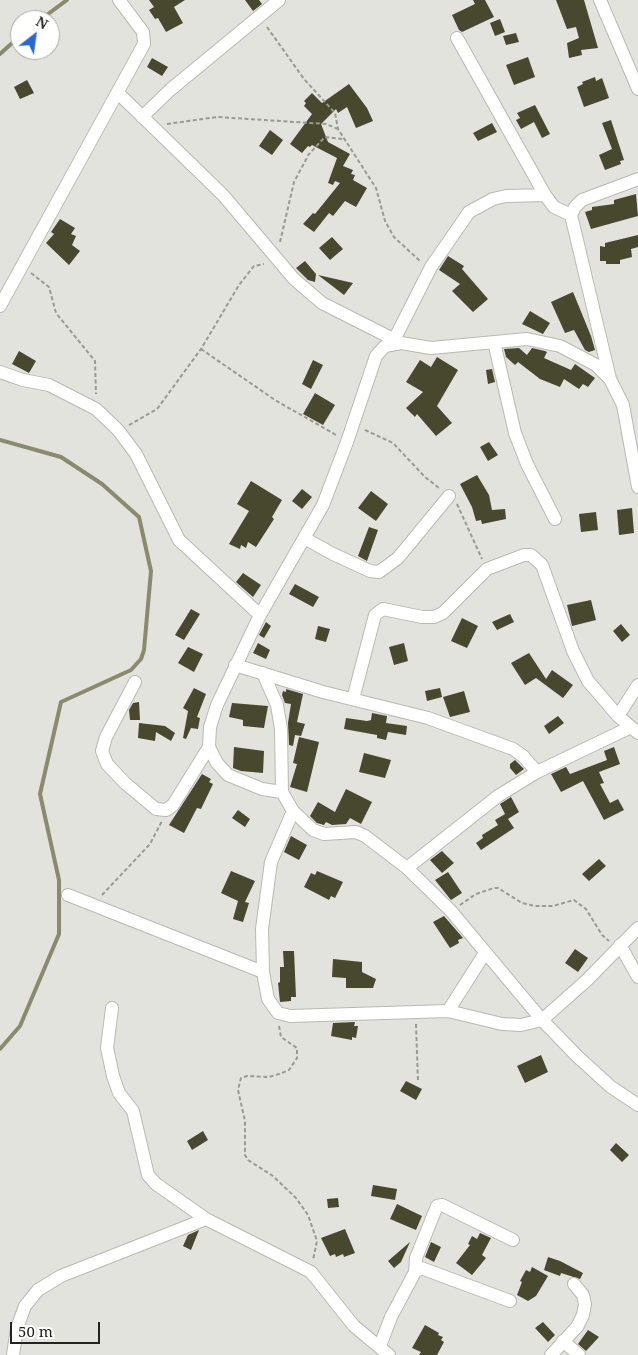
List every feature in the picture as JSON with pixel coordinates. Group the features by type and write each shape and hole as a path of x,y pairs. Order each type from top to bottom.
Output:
{"street":[{"path":"0,306 144,44 143,32 119,0"},
{"path":"142,117 170,90 260,18 279,0"},
{"path":"600,0 638,89"},
{"path":"456,38 545,195 554,207 571,215"},
{"path":"118,93 223,195 270,260 322,303 397,341 431,348 527,339 560,346 596,365 610,379"},
{"path":"638,179 582,200 575,207 571,215 610,379 623,405 638,487"},
{"path":"135,682 106,737 102,751 107,764 125,783 156,809 166,810 173,805 209,747 210,727 217,705 235,664 260,615 306,539 323,505 348,442 376,356 385,346 397,341 431,267 469,212 493,199 506,196 545,195"},
{"path":"494,342 515,432 527,464 555,519"},
{"path":"0,372 22,380 49,385 96,409 118,430 136,454 179,540 260,615"},
{"path":"306,539 370,571 379,572 398,558 449,496"},
{"path":"354,699 375,615 383,610 422,617 434,617 443,613 487,570 524,555 532,555 542,565 573,651 584,673 618,716 634,730 537,772 498,796 407,868"},
{"path":"235,664 323,692 428,718 513,749 523,756 537,772"},
{"path":"263,673 278,705 281,729 282,792 292,811 313,830 324,834 356,832 365,836 407,868 451,911 542,1020 611,1087 638,1106"},
{"path":"618,716 638,685"},
{"path":"209,747 217,763 228,775 262,789 282,792"},
{"path":"292,811 271,862 262,929 263,972 268,999 278,1013 290,1016 448,1011 502,1024 521,1025 542,1020 587,980 638,928"},
{"path":"68,895 263,972"},
{"path":"620,945 638,977"},
{"path":"448,1011 485,953"},
{"path":"112,1008 108,1048 113,1076 119,1093 133,1111 148,1175 156,1184 206,1219 311,1272 354,1326 385,1350 391,1317 414,1272 416,1258 437,1206 442,1205 513,1240"},
{"path":"13,1355 17,1328 25,1306 38,1290 61,1276 206,1219"},
{"path":"414,1272 420,1268 428,1269 510,1301"},
{"path":"551,1355 577,1327 584,1315 586,1304 583,1295 574,1284"},
{"path":"563,1341 579,1355"}],"path":[{"path":"260,18 304,78 335,113 338,129 376,188 385,221 394,237 420,261 431,267"},
{"path":"153,126 218,117 326,124 338,129"},
{"path":"118,430 158,409 201,348 239,286 254,266 270,260 282,234 294,182 309,154 325,137 344,139"},
{"path":"21,266 49,286 56,313 95,361 96,409"},
{"path":"201,348 275,400 348,442"},
{"path":"353,425 393,443 425,477 449,496 459,507 487,570"},
{"path":"96,905 102,894 150,844 160,829 166,810"},
{"path":"451,911 476,894 494,888 498,888 522,903 535,906 553,906 574,900 586,909 602,935 620,945"},
{"path":"414,1012 418,1082"},
{"path":"278,1013 281,1037 296,1048 297,1058 289,1070 282,1073 269,1077 247,1076 241,1078 238,1090 246,1121 245,1155 248,1160 278,1181 296,1198 308,1216 317,1242 311,1272"}],"building":[{"path":"149,0 185,0 174,7 183,23 166,32 158,18 155,19 149,10 154,7"},
{"path":"245,0 259,0 262,4 253,11"},
{"path":"473,0 485,0 494,17 462,32 459,30 452,15 475,4"},
{"path":"556,0 584,0 598,48 581,50 582,55 569,58 567,43 579,38 576,27 567,29"},
{"path":"500,19 505,32 495,36 490,23"},
{"path":"516,33 519,42 506,45 503,36"},
{"path":"528,57 535,77 514,85 506,65"},
{"path":"152,58 168,67 162,76 147,67"},
{"path":"595,77 596,81 602,78 609,98 584,107 577,87 583,84 582,82"},
{"path":"27,80 34,93 20,99 14,87"},
{"path":"349,84 367,108 373,121 356,128 347,107 338,113 336,109 321,124 328,142 350,154 343,166 353,170 351,174 355,175 353,180 367,188 356,207 345,201 333,216 329,213 314,232 303,224 313,213 315,214 340,183 335,181 333,185 328,183 337,158 312,145 308,146 302,153 290,144 312,114 304,106 306,103 304,101 312,93 322,103"},
{"path":"535,105 550,134 542,138 534,122 521,129 516,120 520,118 517,113"},
{"path":"611,120 624,160 620,161 621,164 605,170 599,155 612,149 602,123"},
{"path":"492,123 497,132 478,141 473,133"},
{"path":"270,130 283,140 272,155 259,146"},
{"path":"636,194 638,216 591,229 585,212 592,210 592,207 614,204 614,200"},
{"path":"60,219 75,228 71,234 76,236 72,245 80,251 69,265 46,243 54,234 51,232"},
{"path":"638,235 638,247 631,249 632,257 620,260 620,264 606,264 606,261 600,261 600,246 605,247 605,243"},
{"path":"332,237 343,249 330,260 319,248"},
{"path":"448,256 464,266 462,269 488,299 473,312 452,291 460,284 439,270"},
{"path":"305,261 316,274 315,282 308,280 296,268"},
{"path":"318,275 353,283 344,295"},
{"path":"573,292 595,350 589,352 585,350 574,330 565,333 551,302"},
{"path":"530,311 550,323 543,334 522,324"},
{"path":"519,348 527,355 532,348 545,351 547,352 544,358 571,370 575,364 595,378 588,387 583,384 579,389 564,379 560,387 540,379 518,362 515,365 506,357 504,349"},
{"path":"19,351 36,361 29,373 12,364"},
{"path":"437,357 458,370 437,406 452,423 436,436 417,414 415,417 406,408 423,392 406,382 420,360 431,367"},
{"path":"313,360 323,365 311,389 302,384"},
{"path":"492,369 495,382 488,384 486,370"},
{"path":"315,393 335,405 323,425 303,414"},
{"path":"489,442 498,455 488,461 480,447"},
{"path":"477,475 489,495 492,510 505,509 506,519 482,524 481,520 476,521 472,507 460,484"},
{"path":"251,481 282,500 272,517 274,519 256,547 248,542 246,548 241,545 240,549 229,544 249,511 237,504"},
{"path":"302,489 312,497 302,509 292,501"},
{"path":"371,491 388,504 376,521 358,508"},
{"path":"632,508 634,533 619,535 617,510"},
{"path":"596,512 598,530 581,532 579,514"},
{"path":"369,527 378,530 367,561 358,556"},
{"path":"243,573 261,585 253,597 236,582"},
{"path":"295,584 319,597 313,607 289,594"},
{"path":"591,600 596,620 572,626 567,605"},
{"path":"191,609 200,614 184,640 175,635"},
{"path":"510,614 514,622 497,630 492,622"},
{"path":"462,618 478,626 467,648 451,641"},
{"path":"266,622 271,626 264,638 259,635"},
{"path":"621,624 630,635 622,642 613,631"},
{"path":"318,626 330,629 326,642 315,639"},
{"path":"258,643 270,650 266,659 253,653"},
{"path":"404,643 408,661 394,665 389,647"},
{"path":"188,647 203,654 194,672 178,663"},
{"path":"529,653 546,679 552,670 573,685 563,698 536,678 525,685 511,663"},
{"path":"194,688 206,694 197,717 200,718 198,729 191,728 186,739 183,738 188,711 183,708"},
{"path":"440,688 442,697 427,701 425,691"},
{"path":"286,689 303,694 297,722 305,724 301,736 295,735 293,746 289,745 288,723 291,704 285,703 282,695 283,691 286,692"},
{"path":"464,691 470,712 450,717 443,697"},
{"path":"139,702 140,720 130,720 129,710 133,703"},
{"path":"232,703 268,706 264,728 243,726 243,720 229,717"},
{"path":"372,713 387,716 386,723 407,726 406,735 388,732 386,740 377,738 377,735 344,729 346,718 367,721 371,720"},
{"path":"558,716 564,723 549,734 544,726"},
{"path":"139,723 165,726 175,733 171,741 156,732 155,741 138,738"},
{"path":"299,737 319,742 307,792 290,787 297,764 293,763"},
{"path":"234,747 264,751 263,773 241,771 233,768"},
{"path":"614,747 620,764 599,772 604,783 600,784 610,803 618,799 624,810 604,820 583,781 561,792 551,774 566,767 570,774 607,760 604,751"},
{"path":"364,753 391,760 385,778 359,772"},
{"path":"515,760 524,769 516,775 510,768 510,764"},
{"path":"202,774 211,779 209,782 213,784 201,809 197,808 184,833 169,825"},
{"path":"346,789 372,802 361,824 350,818 346,824 332,825 326,822 324,825 317,823 310,816 318,802 335,812"},
{"path":"511,797 519,812 508,819 514,828 481,850 476,843 483,838 482,835 498,825 495,820 505,814 500,804"},
{"path":"238,810 250,819 245,827 232,818"},
{"path":"291,836 307,845 299,860 284,852"},
{"path":"442,851 454,863 442,873 430,860"},
{"path":"599,859 606,866 589,881 582,874"},
{"path":"231,871 255,881 245,902 249,903 243,922 233,919 238,901 221,893"},
{"path":"317,871 343,882 335,898 331,896 329,900 304,887 311,873 315,875"},
{"path":"448,872 462,893 451,900 435,880"},
{"path":"444,916 463,938 458,940 459,943 450,948 433,922"},
{"path":"575,949 588,958 578,972 565,963"},
{"path":"283,951 294,951 296,997 291,997 291,1001 280,1002 278,983 280,982 280,967 284,967"},
{"path":"333,959 362,962 362,972 376,979 373,988 346,988 346,978 332,977"},
{"path":"355,1022 354,1026 358,1026 356,1038 352,1037 352,1040 331,1036 333,1023"},
{"path":"541,1055 548,1072 525,1083 517,1066"},
{"path":"406,1081 422,1089 416,1100 400,1091"},
{"path":"203,1131 208,1140 192,1150 187,1141"},
{"path":"616,1143 629,1155 622,1162 610,1150"},
{"path":"373,1185 397,1189 395,1200 371,1196"},
{"path":"338,1198 339,1207 328,1208 327,1199"},
{"path":"397,1204 422,1216 416,1230 390,1219"},
{"path":"345,1229 355,1253 344,1257 343,1254 336,1257 335,1254 330,1256 321,1238"},
{"path":"199,1230 191,1250 183,1246 188,1235"},
{"path":"480,1233 491,1238 482,1255 486,1258 472,1275 456,1263 470,1245 468,1244 472,1236 477,1239"},
{"path":"410,1242 401,1262 394,1268 388,1261"},
{"path":"431,1242 441,1247 434,1262 425,1257"},
{"path":"548,1257 583,1273 580,1279 561,1273 560,1276 544,1270"},
{"path":"532,1267 548,1276 536,1296 528,1301 517,1295 522,1282 520,1281 526,1270 530,1272"},
{"path":"543,1322 555,1335 548,1342 535,1328"},
{"path":"425,1325 443,1337 441,1340 444,1342 437,1355 419,1355 421,1352 412,1348"},
{"path":"588,1330 599,1337 586,1351 578,1344"}],"waterway":[{"path":"54,10 67,0"},
{"path":"0,54 10,45"},
{"path":"0,440 61,457 102,484 139,517 151,571 144,650 141,659 131,670 61,702 40,794 59,880 59,934 20,1026 0,1049"}]}
